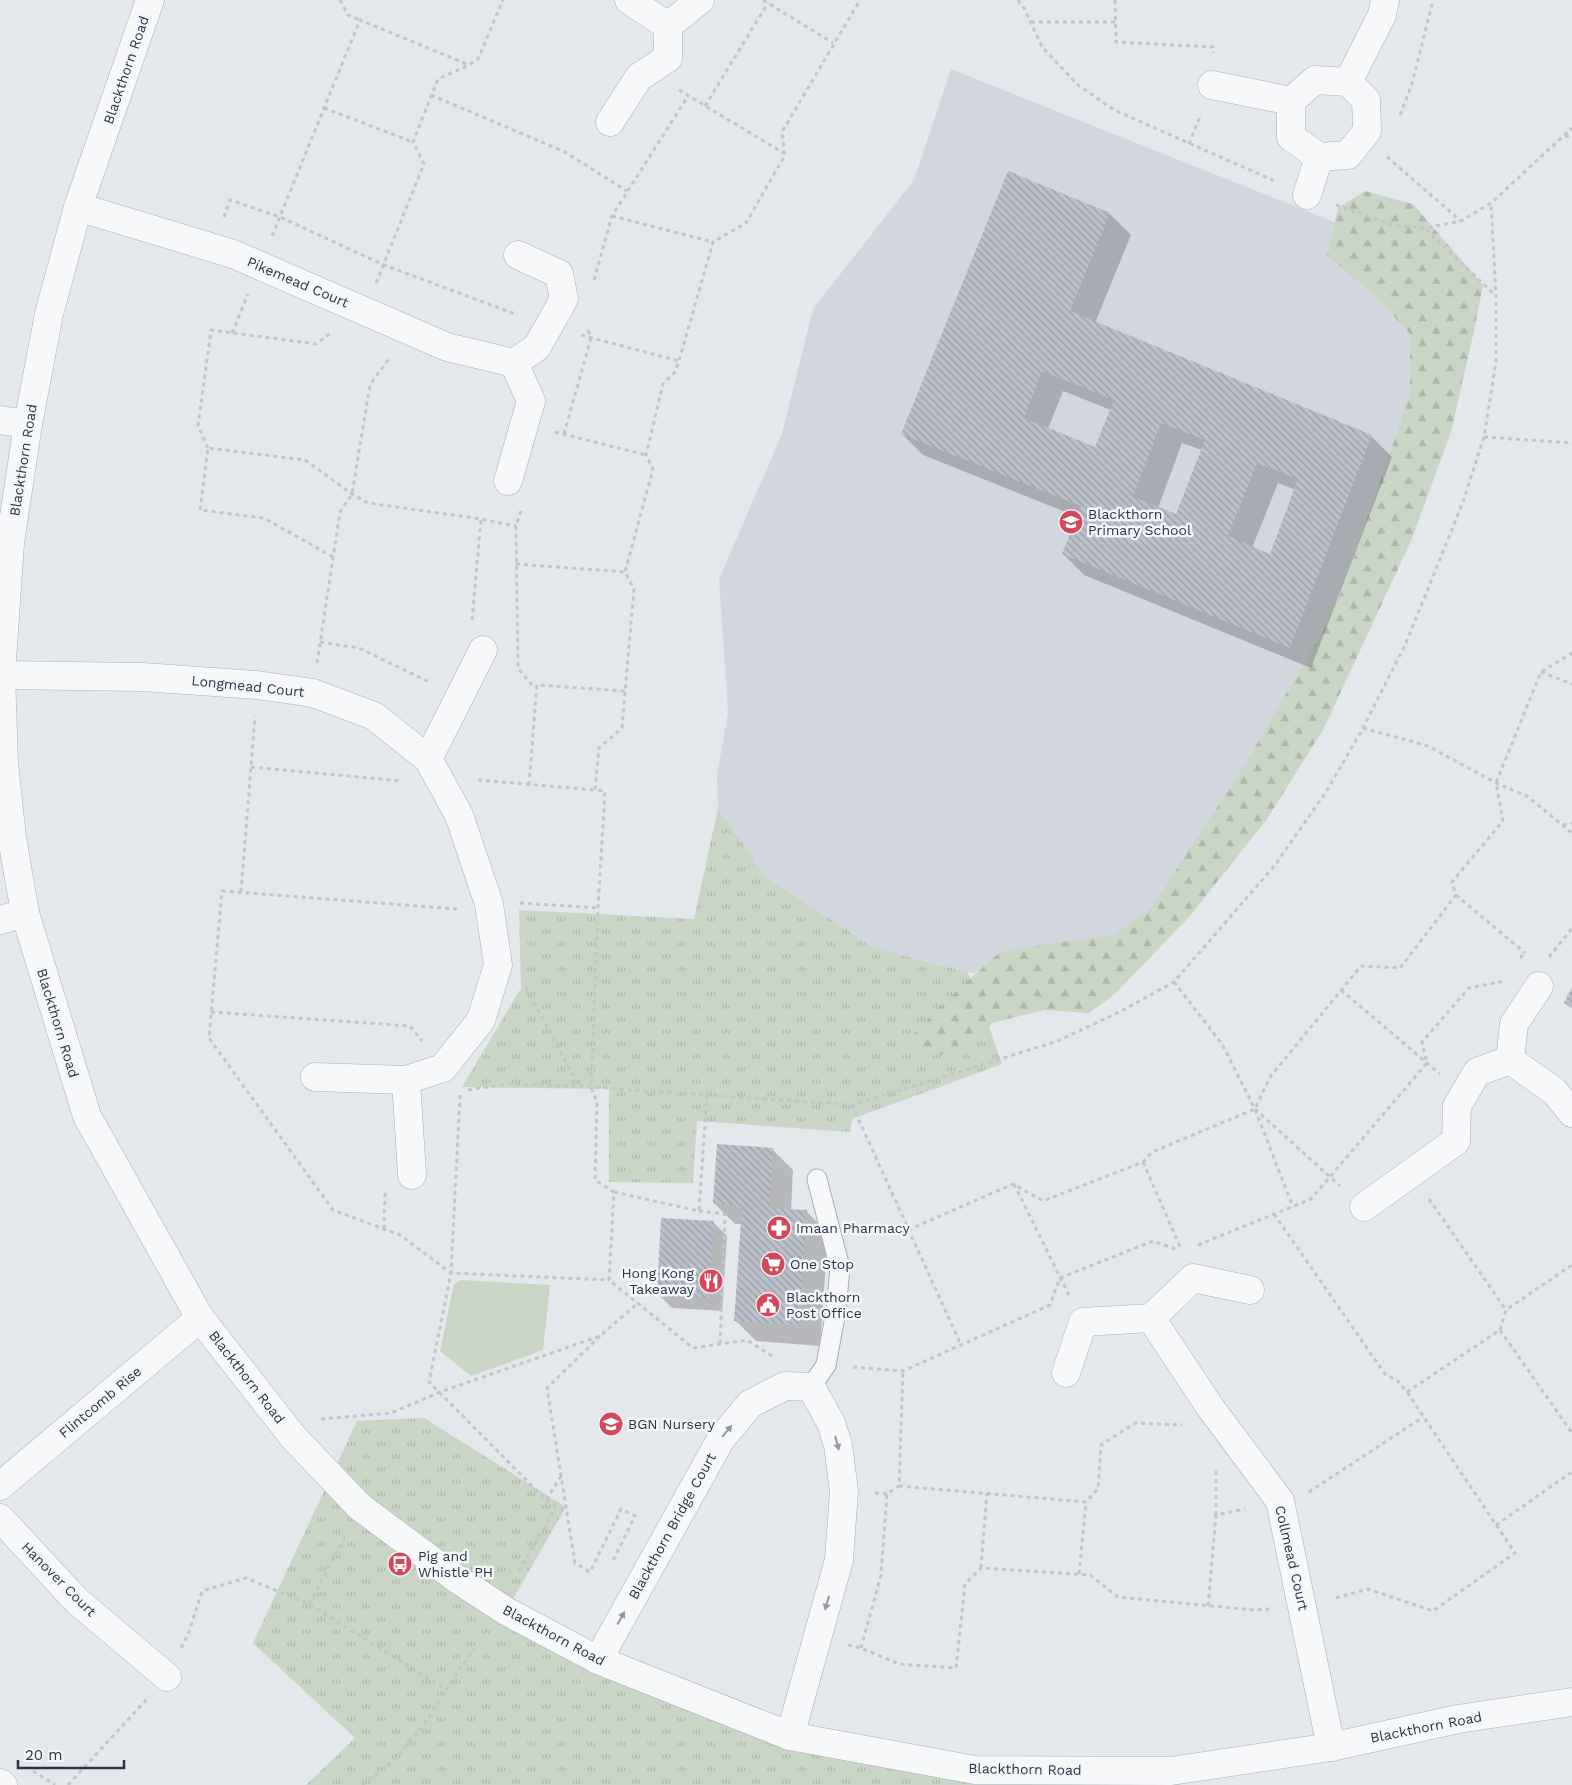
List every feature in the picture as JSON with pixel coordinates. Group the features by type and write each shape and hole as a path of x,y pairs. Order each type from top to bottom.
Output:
{"street":[{"name":"Blackthorn Road","path":"150,0 78,207 50,314 28,424 10,543 1,676 5,773 12,838 12,917 87,1116 200,1318 294,1438 360,1507 457,1579 506,1611 598,1660 790,1736 974,1777 1171,1771 1331,1746 1458,1719 1572,1702"},
{"path":"629,0 668,26"},
{"path":"668,26 700,0"},
{"path":"1348,82 1382,15 1385,0"},
{"path":"610,122 639,77 668,58 668,26"},
{"path":"1316,80 1348,82 1366,100 1367,131 1348,155 1319,157 1291,137 1292,101 1316,80"},
{"path":"1212,85 1292,101"},
{"path":"1307,195 1319,157"},
{"name":"Pikemead Court","path":"78,207 212,248 260,265 446,347 514,363"},
{"path":"508,481 531,401 514,363 538,347 564,299 559,274 518,255"},
{"path":"0,420 28,424"},
{"path":"428,759 483,650"},
{"name":"Longmead Court","path":"1,676 143,677 257,685 313,693 374,716 428,759 459,815 489,904 498,965 481,1020 443,1068"},
{"path":"1510,1060 1514,1024 1539,986"},
{"path":"1364,1206 1456,1141 1457,1106 1477,1072 1510,1060"},
{"path":"1510,1060 1554,1091 1572,1112"},
{"path":"316,1077 406,1080 443,1068"},
{"path":"406,1080 412,1175"},
{"path":"1066,1373 1083,1322 1151,1318 1193,1278 1250,1290"},
{"name":"Flintcomb Rise","path":"0,1486 200,1318"},
{"name":"Collmead Court","path":"1151,1318 1210,1407 1280,1501 1331,1746"},
{"name":"Blackthorn Bridge Court","path":"598,1660 721,1438 750,1404 785,1386 811,1387"},
{"path":"790,1736 839,1560 844,1491 838,1445 831,1423 811,1387"},
{"name":"Hanover Court","path":"0,1518 76,1600 167,1677"}],"lane":[{"path":"811,1387 826,1365 836,1311 840,1268 817,1180"}],"path":[{"path":"340,0 348,15 469,65"},
{"path":"413,142 438,79 478,59 503,0"},
{"path":"764,0 833,43"},
{"path":"720,1344 725,1214 700,1211 614,1192 595,1180 597,1102 591,1087 605,791 595,790 598,748 622,728 634,589 625,572 653,469 646,455 663,384 676,371 713,242 746,223 786,155 782,132 860,0"},
{"path":"1115,0 1116,42 1213,47 1212,85 1189,144"},
{"path":"705,106 768,3"},
{"path":"232,333 360,20"},
{"path":"1030,22 1115,22"},
{"path":"650,70 688,96 786,155"},
{"path":"432,95 565,152 627,191"},
{"path":"594,281 612,216 688,96"},
{"path":"324,108 413,142 424,164 384,265 364,310 316,344 211,330 198,426 208,448 200,510 264,518 333,557"},
{"path":"1564,136 1572,137"},
{"path":"1385,155 1462,221"},
{"path":"212,248 230,200 280,217 384,265 550,327 679,361"},
{"path":"567,1513 546,1500 429,1382 451,1273 460,1091 508,1084 579,1086 852,1105 1058,1041 1123,1010 1174,982 1275,865 1326,792 1363,728 1406,643 1463,502 1484,437 1496,362 1496,296 1491,203"},
{"path":"612,216 713,242"},
{"path":"1426,228 1496,296"},
{"path":"564,434 591,338 586,325"},
{"path":"313,693 340,512 352,494 370,385 410,331"},
{"path":"547,430 646,455"},
{"path":"1484,437 1572,444"},
{"path":"208,448 305,460 352,494 368,503 481,519 516,526"},
{"path":"518,668 516,526 522,508"},
{"path":"481,519 471,622 464,640 518,668 531,684 625,691"},
{"path":"516,564 625,572"},
{"path":"320,642 359,648 458,697"},
{"path":"1531,957 1456,895 1452,882 1503,821 1496,783 1541,672 1572,653"},
{"path":"1541,672 1572,684"},
{"path":"241,892 257,685"},
{"path":"529,785 537,685"},
{"path":"1363,728 1428,746 1496,783 1527,796 1572,833"},
{"path":"1562,825 1572,823"},
{"path":"598,908 508,902 464,909 222,890 209,1038 333,1210 400,1234 451,1273 609,1280 693,1348 746,1340 777,1359"},
{"path":"1013,1184 1043,1200 1143,1162 1152,1152 1255,1109 1270,1077 1361,966 1400,968 1456,895"},
{"path":"1548,958 1572,928"},
{"path":"1519,960 1525,952"},
{"path":"498,965 514,965 579,1086"},
{"path":"1427,1063 1422,1042 1469,988 1500,982 1507,975"},
{"path":"1174,982 1222,1044 1255,1109 1293,1207"},
{"path":"1341,990 1464,1093"},
{"path":"211,1012 410,1026 443,1068"},
{"path":"826,1365 902,1371 1050,1305 1060,1278 1153,1241 1182,1252 1311,1199 1427,1063"},
{"path":"700,1211 707,1095"},
{"path":"852,1105 961,1345"},
{"path":"1255,1109 1330,1178 1364,1206"},
{"path":"1143,1162 1193,1278"},
{"path":"1411,1173 1506,1310"},
{"path":"908,1230 1013,1184"},
{"path":"1013,1184 1083,1322"},
{"path":"609,1280 614,1192"},
{"path":"981,1568 1090,1575 1118,1597 1208,1606 1254,1610 1303,1606 1368,1589 1433,1611 1515,1553 1407,1392 1398,1380 1385,1374 1274,1214"},
{"path":"1407,1392 1500,1330 1506,1310 1572,1265"},
{"path":"612,1564 635,1516 621,1509 590,1572 575,1563 547,1388 600,1336 638,1303"},
{"path":"1500,1330 1572,1433"},
{"path":"319,1419 391,1412 440,1392 600,1336"},
{"path":"899,1486 902,1371"},
{"path":"1079,1574 1086,1502 1098,1489 1101,1445 1135,1423 1184,1425 1210,1407"},
{"path":"1208,1606 1216,1515 1280,1501 1312,1491 1423,1417"},
{"path":"1496,1524 1572,1472"},
{"path":"546,1500 561,1476"},
{"path":"861,1648 881,1575 887,1494 899,1486 1086,1502"},
{"path":"817,1637 861,1648 899,1664 956,1668 965,1584 981,1568 987,1494"},
{"path":"309,1604 360,1507"},
{"path":"519,1571 556,1507"},
{"path":"68,1785 167,1677 188,1635 202,1590 246,1578 309,1604 447,1690"},
{"path":"362,1785 394,1761 424,1724 474,1648"}],"shaded area":[{"name":"Blackthorn Primary School","path":"951,69 1332,221 1456,317 1268,783 1090,982 967,972 875,948 767,878 718,808 717,776 728,713 719,579 782,434 813,309 914,180"}],"green space":[{"path":"1365,191 1413,204 1483,285 1451,432 1411,541 1324,728 1267,819 1190,916 1115,994 1089,1013 1044,1010 992,1023 962,1053 933,1055 916,1051 913,1034 951,996 999,953 1047,944 1115,935 1152,907 1244,766 1317,641 1343,588 1410,395 1410,334 1375,295 1327,255 1338,208"},
{"path":"718,808 767,878 875,948 967,972 977,992 1002,1064 852,1119 850,1132 697,1121 693,1183 609,1182 609,1089 462,1087 521,988 519,910 694,919"},
{"path":"461,1280 550,1285 543,1350 471,1376 440,1351 454,1284"},
{"path":"424,1418 566,1507 506,1611 790,1736 975,1770 973,1785 306,1785 355,1738 253,1643 357,1421"}],"building":[{"name":"Blackthorn Primary School","path":"1008,171 1110,213 1070,311 1372,435 1290,648 1062,554 1081,506 901,434","holes":["1042,371 1114,400 1095,447 1024,418","1161,423 1205,440 1176,514 1133,497","1257,463 1298,479 1270,554 1228,536"]},
{"path":"1572,987 1572,1008 1564,1003"},
{"path":"717,1144 773,1148 769,1208 807,1210 799,1325 734,1321 742,1206 713,1203"},
{"path":"661,1218 714,1221 709,1298 657,1295"}],"place":[{"name":"Blackthorn Primary School","path":"1071,522"},
{"name":"Imaan Pharmacy","path":"779,1228"},
{"name":"One Stop","path":"773,1264"},
{"name":"Hong Kong Takeaway","path":"711,1281"},
{"name":"Blackthorn Post Office","path":"768,1305"},
{"name":"BGN Nursery","path":"611,1424"},
{"name":"Pig and Whistle PH","path":"400,1564"}]}
